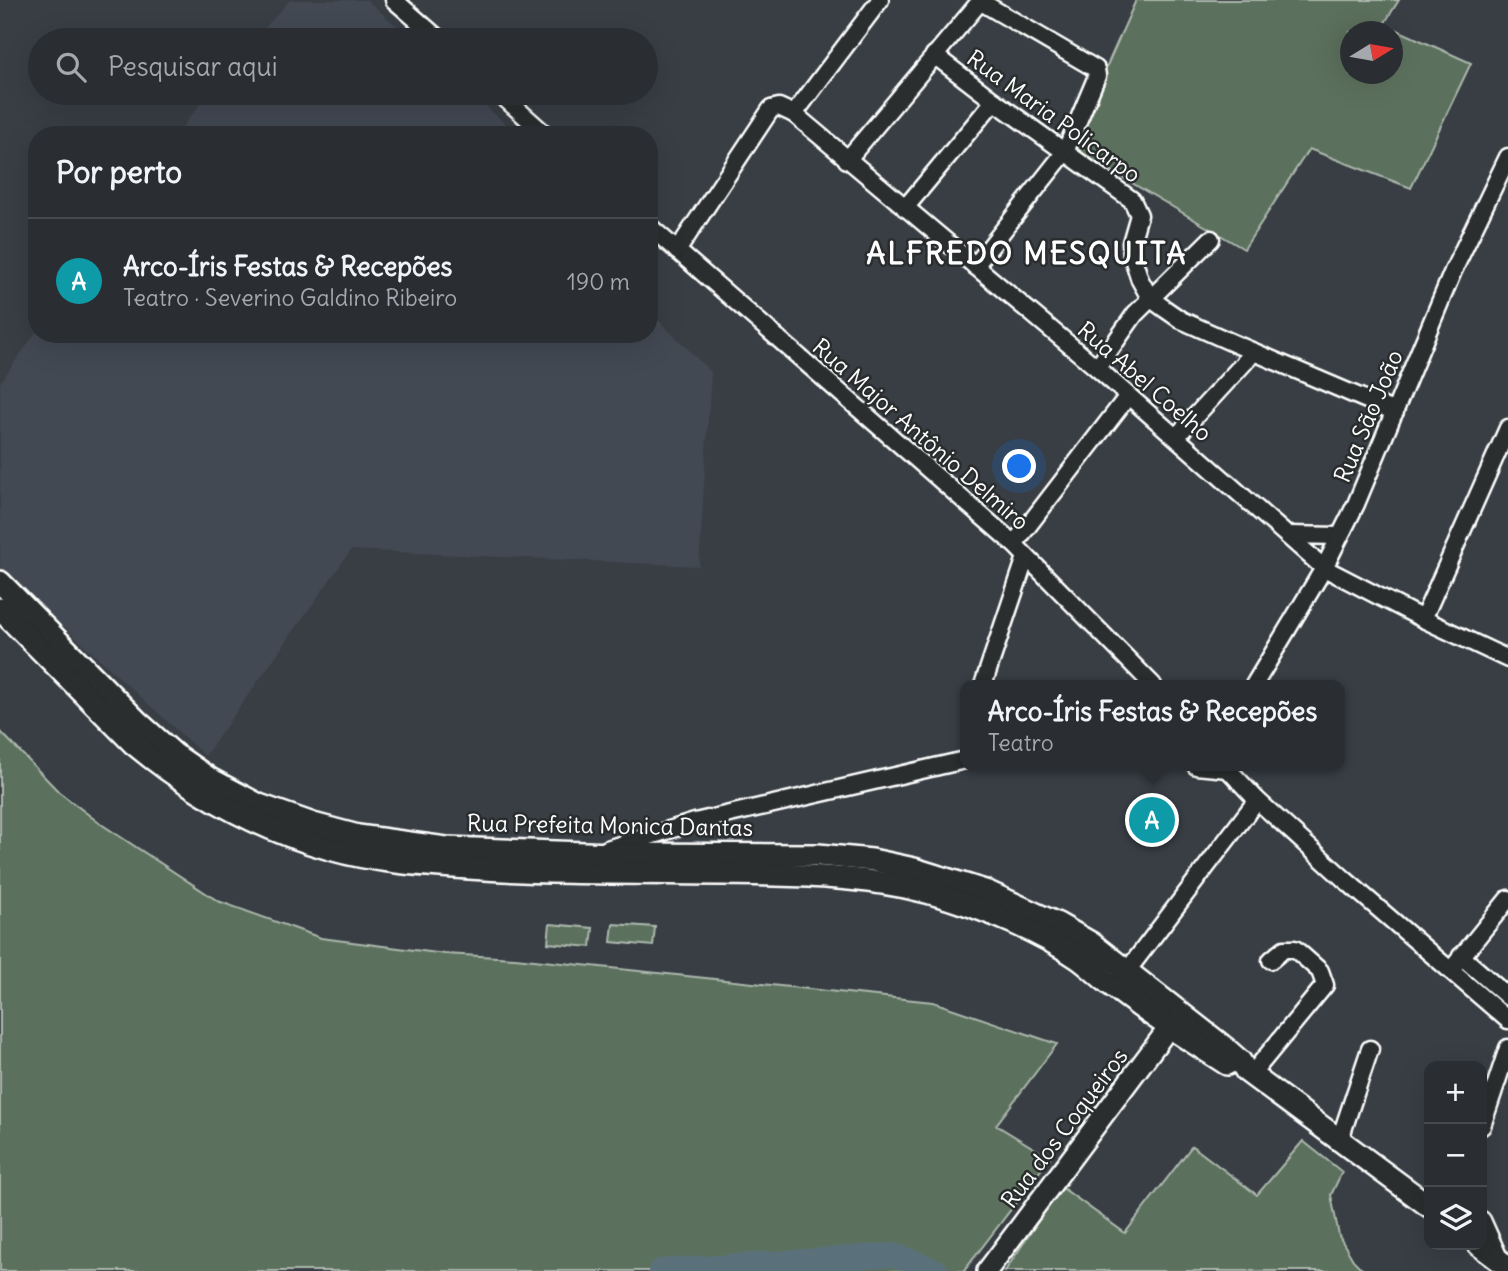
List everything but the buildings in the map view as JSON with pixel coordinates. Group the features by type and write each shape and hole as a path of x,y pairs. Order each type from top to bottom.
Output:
{"main road":[{"name":"Rua Prefeita Monica Dantas","path":"0,582 137,721 174,754 209,779 259,805 324,827 406,844 595,863 865,880 908,888 1000,918 1036,933 1121,980 1233,1068 1249,1073 1424,1202"},
{"name":"Rua Prefeita Monica Dantas","path":"0,609 134,744 206,796 256,822 329,849 416,865 520,872 595,863"},
{"path":"1486,1250 1505,1265"}],"street":[{"path":"394,0 426,28"},
{"path":"794,114 880,0"},
{"path":"847,160 976,5 983,4 1097,71 1065,152 975,266"},
{"name":"Rua Maria Policarpo","path":"934,55 994,102 1128,197 1137,207 1138,220 1131,252 1140,280 1150,298"},
{"path":"905,208 994,102"},
{"path":"512,105 536,126"},
{"name":"Rua Abel Coelho","path":"677,251 773,107 794,114 1097,368 1324,568 1508,659"},
{"name":"Rua São João","path":"1257,680 1324,568 1340,536 1395,412 1452,271 1508,157"},
{"name":"Rua Major Antônio Delmiro","path":"658,234 1014,544 1148,680"},
{"path":"1097,368 1111,345 1150,298 1211,239"},
{"path":"1150,298 1181,320 1395,412"},
{"path":"1176,438 1254,352"},
{"path":"1014,544 1128,396"},
{"path":"1423,619 1508,428"},
{"path":"1287,535 1340,536"},
{"path":"985,680 1026,557"},
{"path":"595,863 695,822 960,758"},
{"path":"1231,771 1257,800 1342,878 1508,1020"},
{"path":"1121,980 1257,800"},
{"path":"1451,970 1508,899"},
{"path":"1249,1073 1325,985 1320,971 1295,949 1284,949 1271,960"},
{"path":"1461,956 1508,996"},
{"name":"Rua dos Coqueiros","path":"988,1270 1175,1021"},
{"path":"1483,1124 1508,1048"},
{"path":"1340,1139 1370,1049"},
{"path":"1487,1234 1505,1265"}],"shaded area":[{"path":"290,0 367,0 398,28 265,28"},
{"path":"200,105 484,105 508,126 183,126"},
{"path":"658,320 711,372 699,566 351,550 205,756 0,568 0,383 28,343 658,343"}],"green space":[{"path":"1136,0 1399,0 1386,21 1340,21 1340,84 1403,84 1403,33 1471,63 1411,188 1309,149 1244,249 1071,147"},
{"path":"0,731 59,792 98,822 218,901 321,938 445,954 515,958 933,1002 1057,1044 996,1125 1050,1158 964,1271 0,1271"},
{"path":"550,924 593,928 591,947 548,943"},
{"path":"613,924 655,927 653,946 611,942"},
{"path":"1303,1141 1342,1172 1331,1195 1339,1236 1353,1260 1364,1271 1005,1271 1061,1187 1125,1233 1192,1146 1257,1195"}],"waterway":[{"path":"660,1271 894,1255 936,1271"}],"place":[{"name":"Arco-Íris Festas & Recepões","path":"1152,820"}],"district":[{"name":"ALFREDO MESQUITA","path":"1027,253"}]}
